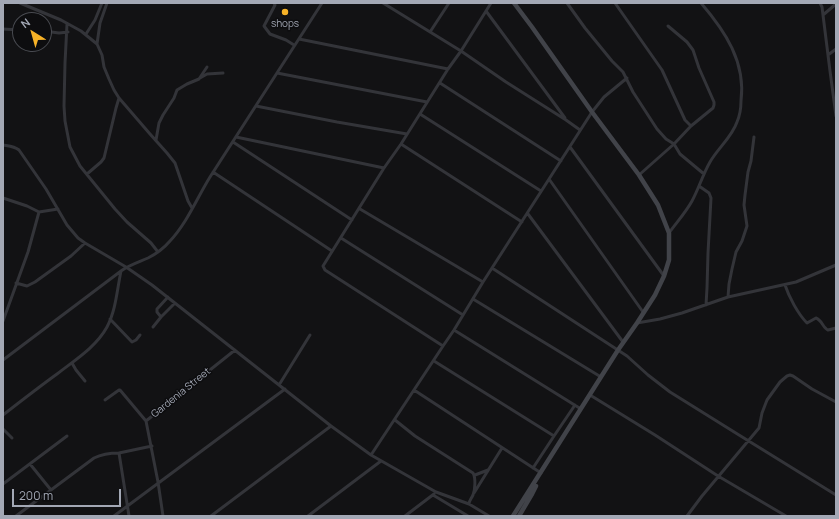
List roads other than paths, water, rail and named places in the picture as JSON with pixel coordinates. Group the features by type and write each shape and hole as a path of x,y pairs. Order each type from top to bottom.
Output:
{"street":[{"path":"20,3 53,16 86,34 97,44 102,55 104,67 114,90 119,98 174,163 192,208"},
{"path":"86,34 102,3"},
{"path":"97,44 100,23 107,3"},
{"path":"274,3 275,4 264,26 270,34 286,40 294,45"},
{"path":"3,360 126,267 148,258 158,252 169,242 185,222 213,172 322,3"},
{"path":"383,3 461,51 580,130"},
{"path":"430,32 448,3"},
{"path":"443,346 324,270 323,266 342,238 384,168 492,3"},
{"path":"514,3 639,175 658,205 669,233 669,260 664,276 655,295 618,350 514,516"},
{"path":"567,3 585,28 627,78 633,92 657,129 666,139 674,144 680,154 704,174"},
{"path":"615,3 662,70 685,120 691,126"},
{"path":"669,233 692,202 711,161 738,121 741,108 743,91 739,64 729,42 701,3"},
{"path":"820,3 822,7 835,95 836,116"},
{"path":"823,15 836,4"},
{"path":"486,11 566,120"},
{"path":"68,24 65,63 65,121 70,147 80,166 127,222 151,243 158,252"},
{"path":"639,175 674,144 691,126 713,108 714,105 692,50 687,42 668,26"},
{"path":"52,32 68,32"},
{"path":"299,39 448,69"},
{"path":"828,55 836,49"},
{"path":"199,79 207,67"},
{"path":"156,140 159,123 177,90 207,74 223,73"},
{"path":"277,73 428,102"},
{"path":"371,455 454,330 592,112 604,97 627,78"},
{"path":"440,83 561,160"},
{"path":"87,174 104,158 119,98"},
{"path":"256,106 407,134"},
{"path":"420,114 541,191"},
{"path":"236,137 384,168"},
{"path":"728,297 729,284 736,252 744,237 747,226 744,205 754,137"},
{"path":"233,142 352,220"},
{"path":"401,144 522,222"},
{"path":"3,145 12,146 20,150 78,238 126,267 168,297 330,426 371,455 468,516"},
{"path":"570,147 664,276"},
{"path":"213,172 332,251"},
{"path":"549,179 643,312"},
{"path":"699,186 709,193 711,198 706,305"},
{"path":"3,198 27,206 39,212 58,209"},
{"path":"360,209 483,282"},
{"path":"3,321 5,310 23,268 39,212"},
{"path":"528,214 624,343"},
{"path":"342,238 463,315"},
{"path":"16,283 26,286 30,285 71,256 85,243"},
{"path":"637,323 660,319 728,297 806,279 836,265"},
{"path":"492,268 618,350 670,392 836,495"},
{"path":"3,415 93,346 99,339 110,319 118,290 121,271"},
{"path":"785,285 802,318 807,323 816,318 825,329 828,330 836,328"},
{"path":"161,317 157,312 157,309 168,297"},
{"path":"473,299 602,377"},
{"path":"153,327 176,303"},
{"path":"110,319 132,342 136,340 140,334"},
{"path":"454,330 581,409"},
{"path":"279,385 310,335"},
{"name":"Gardenia Street","path":"163,516 152,446 146,421 235,350"},
{"path":"434,361 554,436"},
{"path":"72,362 76,370 85,381"},
{"path":"687,516 718,476 759,428 762,413 767,400 780,382 787,376 793,376 812,389 836,402"},
{"path":"114,516 285,389"},
{"path":"105,400 120,390 146,421"},
{"path":"414,390 541,473"},
{"path":"590,395 718,476 786,516"},
{"path":"533,468 575,406"},
{"path":"395,420 415,436 475,475"},
{"path":"211,516 330,426"},
{"path":"3,429 12,438"},
{"path":"3,484 67,436"},
{"path":"16,516 101,454 119,453 152,446"},
{"path":"469,504 502,448"},
{"path":"119,453 130,515"},
{"path":"308,516 381,461"},
{"path":"30,464 50,490"},
{"path":"475,475 489,470"},
{"path":"519,516 532,494 541,473"},
{"path":"473,495 475,475"},
{"path":"435,494 469,504 489,516"},
{"path":"405,516 435,494"}],"place":[{"name":"shops","path":"285,12"}]}
